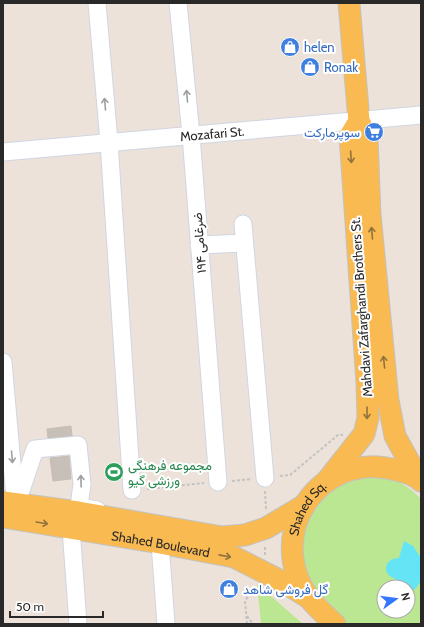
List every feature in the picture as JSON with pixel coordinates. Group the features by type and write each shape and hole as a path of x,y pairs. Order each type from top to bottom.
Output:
{"main road":[{"name":"Mahdavi Zafarghandi Brothers St.","path":"349,3 359,121 367,137 370,214 388,400 395,436 420,479"},
{"name":"Mahdavi Zafarghandi Brothers St.","path":"326,482 364,434 368,418 367,383 350,136 359,121"},
{"name":"Shahed Sq.","path":"335,624 309,598 295,569 292,553 292,537 303,506 326,482 349,472 373,466 390,468 420,479"},
{"name":"Shahed Boulevard","path":"7,508 78,512 222,537 245,535 266,528 303,506"},
{"name":"Shahed Boulevard","path":"7,508 71,528 160,543 234,558 285,583 309,598"}],"street":[{"path":"97,3 109,142 132,490"},
{"name":"ضرغامی ۱۹۴","path":"178,3 191,135 218,482"},
{"name":"Mozafari St.","path":"3,152 421,115"},
{"path":"242,224 265,478"},
{"path":"199,245 244,243"},
{"path":"3,362 7,508"},
{"path":"7,508 35,449 78,445 82,484 79,507 215,529 238,529 260,523 282,510 302,495 329,464 346,458"},
{"path":"71,528 78,624"},
{"path":"160,543 166,624"}],"path":[{"path":"246,616 253,624"}],"green space":[{"path":"362,474 394,480 408,487 421,499 421,624 345,624 309,585 298,536 311,509 335,486"},
{"path":"257,584 303,624 261,624"}],"water":[{"path":"404,541 413,546 421,558 421,581 416,588 416,579 396,579 391,577 386,571 386,567 390,561 399,558"}],"building":[{"path":"71,426 72,436 48,438 47,429"},
{"path":"69,456 71,479 53,481 50,458"}],"place":[{"name":"helen","path":"290,47"},
{"name":"Ronak","path":"310,67"},
{"name":"سوپرمارکت","path":"374,132"},
{"name":"مجموعه فرهنگی ورزشی گیو","path":"114,472"},
{"name":"گل فروشی شاهد","path":"229,589"}]}
